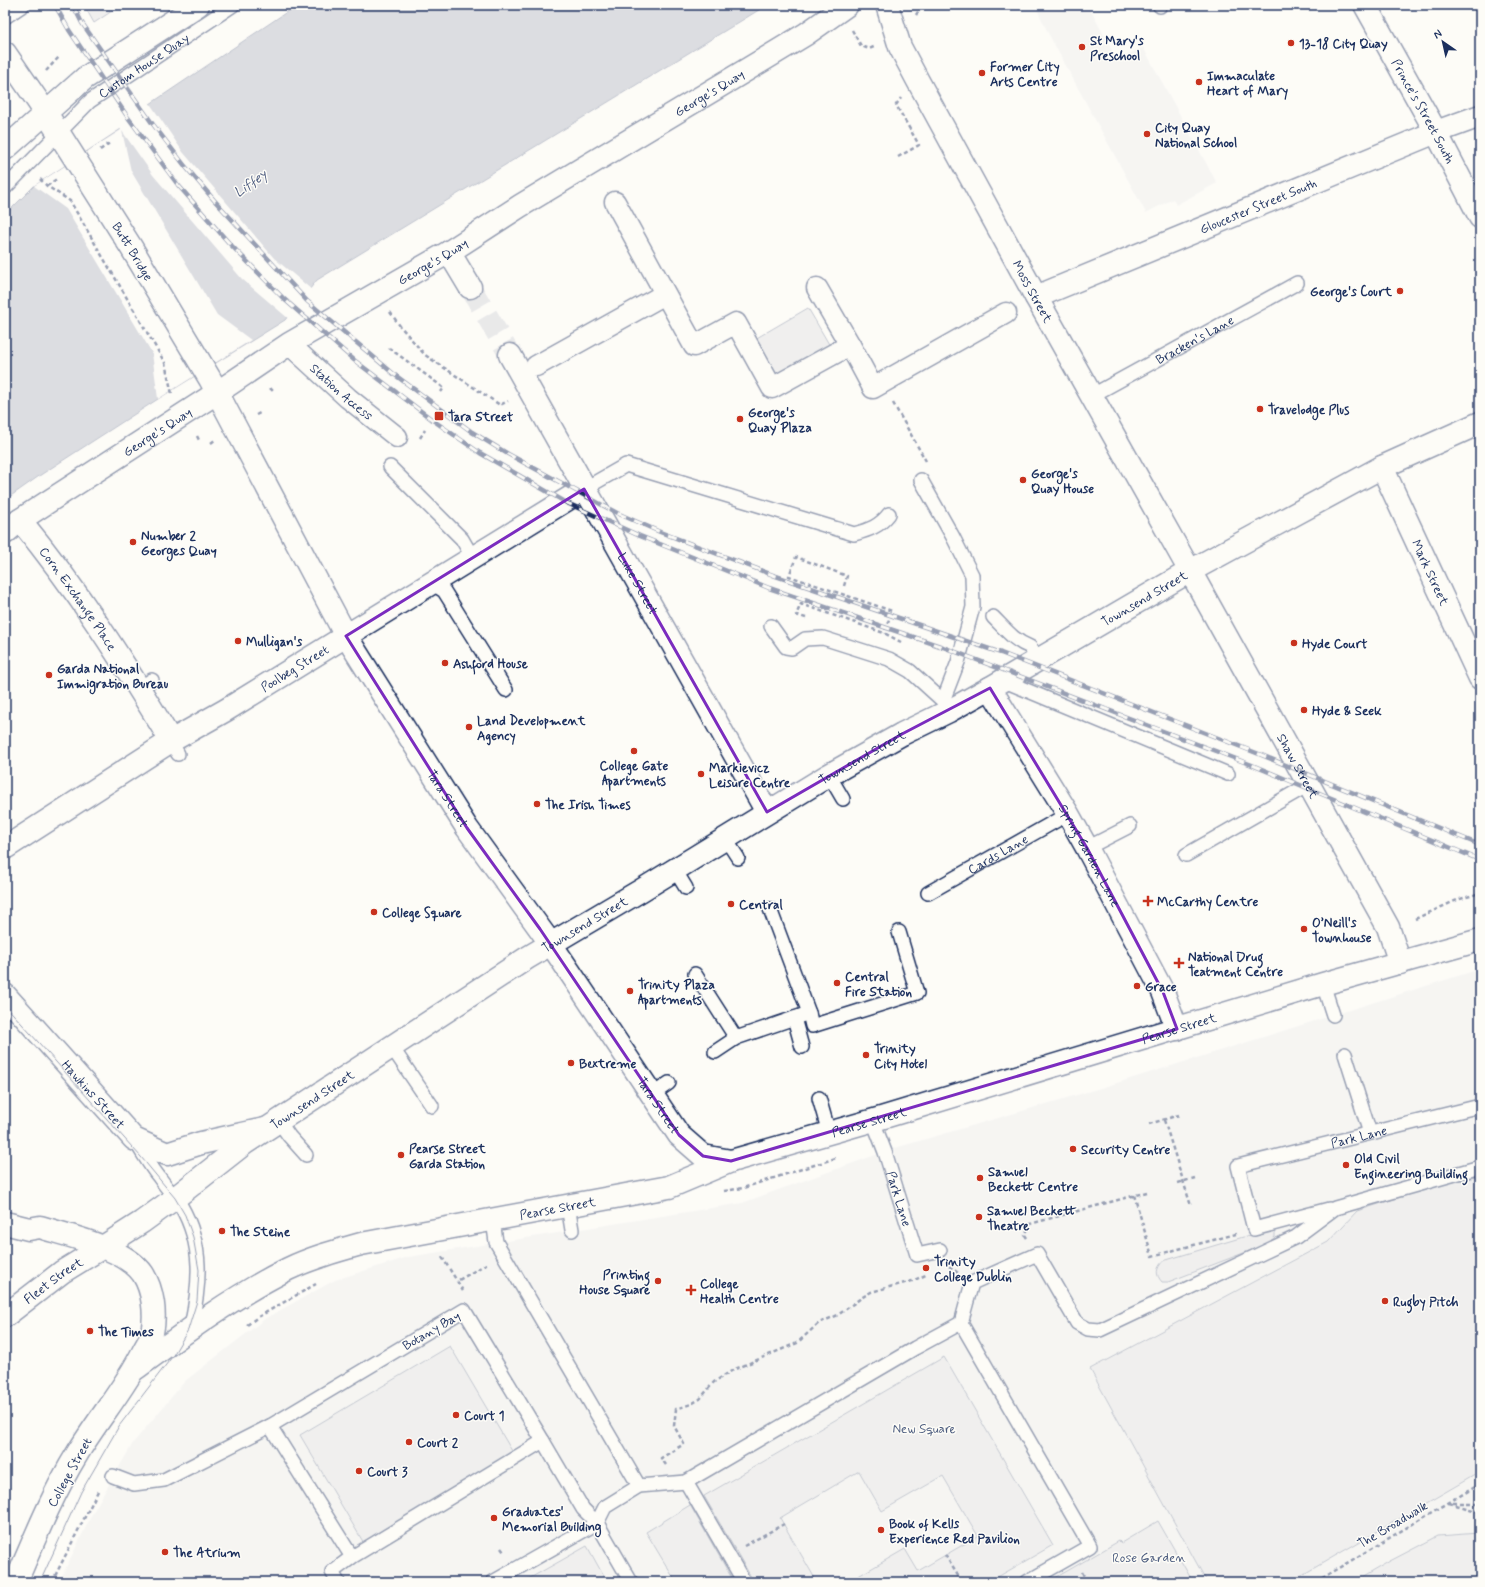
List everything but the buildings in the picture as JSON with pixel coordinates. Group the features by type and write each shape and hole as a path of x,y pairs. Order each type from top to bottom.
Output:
{"main road":[{"name":"Custom House Quay","path":"5,149 85,78 198,5"},
{"name":"George's Quay","path":"12,526 213,384 288,344 449,252 520,206 781,50 835,15 847,5"},
{"name":"Moss Street","path":"887,5 900,47 1036,297 1190,571"},
{"name":"Prince's Street South","path":"1365,5 1436,132 1480,217"},
{"name":"Butt Bridge","path":"5,53 46,113 131,247 213,384"},
{"name":"Gloucester Street South","path":"1036,297 1436,132 1480,116"},
{"path":"449,252 470,287"},
{"name":"Luke Street","path":"510,355 767,812"},
{"name":"Tara Street","path":"213,384 346,636 467,828 551,944 661,1089 679,1135 703,1156 731,1161"},
{"name":"Townsend Street","path":"103,1247 142,1222 175,1198 245,1143 272,1124 391,1046 551,944 680,879 725,838 767,812 902,734 946,706 996,684 1190,571 1382,467 1480,423"},
{"name":"Mark Street","path":"1382,467 1480,678"},
{"name":"Poolbeg Street","path":"5,848 174,747 226,710 584,489"},
{"name":"Corn Exchange Place","path":"12,526 54,561 85,605 146,684 174,747"},
{"name":"Shaw Street","path":"1190,571 1388,927 1400,963"},
{"name":"Spring Garden Lane","path":"996,684 1087,848 1163,992 1177,1029"},
{"name":"Pearse Street","path":"256,1287 289,1268 325,1254 361,1244 669,1187 731,1161 872,1121 1323,984 1480,940"},
{"name":"Hawkins Street","path":"5,995 134,1139"},
{"name":"Townsend Street","path":"134,1139 167,1154 201,1143 272,1124"},
{"name":"College Street","path":"5,1222 29,1229 40,1227 103,1247 124,1257 143,1275 150,1291 154,1308 152,1334 135,1369 99,1419 76,1455 43,1520 16,1582"},
{"name":"Fleet Street","path":"5,1316 62,1272 103,1247"},
{"name":"College Street","path":"135,1369 191,1327 256,1287"}],"street":[{"path":"615,202 694,346 736,323 772,388 850,345"},
{"path":"818,288 873,388 1006,313"},
{"path":"536,366 665,294"},
{"name":"Station Access","path":"288,344 348,398 397,437"}],"lane":[{"path":"5,17 23,5"},
{"name":"Custom House Quay","path":"5,188 58,132 90,101 233,5"},
{"name":"Bracken's Lane","path":"1092,396 1298,283"},
{"path":"584,489 626,465 854,534 871,530 883,522 889,514"},
{"path":"390,467 462,539 473,558"},
{"path":"771,626 786,647 792,648 805,639 823,638 889,659 910,671 946,706 973,607 972,575 953,537 921,480"},
{"path":"432,583 444,591 506,690"},
{"path":"993,617 1013,638 1021,644 1030,647 1038,660"},
{"path":"996,684 1228,774"},
{"path":"829,776 843,799"},
{"path":"1186,855 1308,785"},
{"name":"Cards Lane","path":"928,893 1068,814"},
{"path":"1087,848 1130,826"},
{"path":"725,838 738,858"},
{"path":"770,909 809,1013 812,1026 917,993 899,932"},
{"path":"695,974 736,1038"},
{"path":"1323,984 1333,1015"},
{"path":"715,1052 736,1038 809,1013"},
{"path":"794,1018 802,1047"},
{"path":"391,1046 432,1106"},
{"path":"1345,1054 1370,1133"},
{"path":"819,1098 829,1133"},
{"name":"Park Lane","path":"1254,1229 1238,1166 1480,1106"},
{"name":"Park Lane","path":"872,1121 885,1152 917,1255 940,1250"},
{"path":"272,1124 289,1136 306,1155"},
{"name":"Hawkins Street","path":"134,1139 150,1166 175,1198"},
{"path":"1254,1229 1480,1167"},
{"path":"175,1198 190,1226 194,1237 198,1259 199,1282 191,1327"},
{"path":"568,1206 572,1230"},
{"path":"1027,1582 1090,1546 961,1323 972,1283 1037,1254 1077,1322 1088,1329 1100,1330 1296,1237 1335,1208"},
{"path":"493,1220 496,1242 639,1486"},
{"name":"Botany Bay","path":"113,1476 134,1484 164,1480 270,1426 464,1310 583,1509 597,1523 631,1582"},
{"path":"494,1582 597,1523 605,1507 639,1486 681,1483 961,1323"},
{"path":"270,1426 352,1557"},
{"path":"338,1582 332,1572 352,1557 543,1441"},
{"path":"681,1483 729,1555 744,1582"}],"path":[{"path":"851,28 861,46 869,50 880,44"},
{"path":"46,71 59,57"},
{"path":"898,157 919,145 896,106 898,99 903,96"},
{"path":"100,150 111,142"},
{"path":"38,177 46,186 70,201 165,363 173,392"},
{"path":"46,186 58,178"},
{"path":"378,293 400,326 425,355 500,405 529,389"},
{"path":"389,348 444,388 442,392"},
{"path":"270,388 273,391"},
{"path":"256,415 260,413"},
{"path":"196,436 199,440"},
{"path":"211,443 215,440"},
{"path":"844,586 847,576 796,557 789,576 892,611 884,633"},
{"path":"796,615 801,604 840,617"},
{"path":"1415,919 1457,900 1480,893"},
{"path":"1149,1124 1179,1115"},
{"path":"1164,1120 1191,1206"},
{"path":"1178,1183 1195,1178"},
{"path":"1037,1254 1025,1235 1030,1224 1148,1192"},
{"path":"1134,1195 1152,1256 1254,1229"},
{"path":"457,1281 504,1254"},
{"path":"442,1257 467,1298 464,1310"},
{"path":"948,1265 972,1283"},
{"path":"681,1483 661,1458 684,1444 674,1426 676,1409 692,1404 700,1399 714,1382 736,1368 797,1343 819,1323 838,1315 871,1292 912,1281 934,1271"},
{"name":"The Broadwalk","path":"1315,1582 1480,1484"},
{"path":"52,1582 100,1486"},
{"path":"1449,1502 1480,1503"},
{"path":"1449,1502 1480,1512"},
{"path":"729,1555 784,1524"},
{"path":"501,1548 504,1552"},
{"path":"946,1555 962,1582"}],"highlighted area":[{"path":"584,489 767,812 902,734 990,688 1087,848 1163,992 1177,1029 731,1161 703,1156 679,1135 540,929 467,828 346,636"}],"shaded area":[{"name":"City Quay National School","path":"1035,5 1088,5 1117,60 1143,47 1217,183 1176,205 1173,199 1146,213 1048,33"},
{"name":"Trinity College Dublin","path":"1480,969 1480,1582 59,1582 93,1512 133,1443 185,1381 266,1318 335,1280 408,1257 742,1203 895,1148 1104,1087"}],"green space":[{"path":"84,5 121,5 94,23"},
{"path":"808,308 830,346 776,377 755,339"},
{"name":"Rugby Pitch","path":"1480,1176 1480,1472 1290,1582 1207,1582 1090,1369 1328,1242 1357,1211 1435,1186"},
{"path":"1270,1229 1275,1231 1275,1237 1267,1244 1168,1282 1162,1282 1157,1274 1163,1261"},
{"path":"450,1346 515,1456 365,1545 300,1435"},
{"name":"New Square","path":"944,1357 1053,1545 989,1582 848,1582 905,1549 918,1571 978,1536 943,1476 882,1511 859,1471 780,1518 817,1582 754,1582 704,1496"},
{"path":"690,1505 734,1582 676,1582 646,1532"},
{"name":"Rose Garden","path":"1158,1521 1193,1582 1057,1582 1055,1578 1119,1541 1121,1543"},
{"path":"1480,1533 1480,1582 1354,1582 1438,1536"},
{"path":"587,1546 607,1582 523,1582"}],"water":[{"name":"Liffey","path":"297,5 767,5 317,280 285,320 158,399 42,474 5,500 5,215 34,186 121,129 150,104"}],"pier":[{"path":"149,102 183,152 274,258 312,290 289,319 242,279 153,175 122,131 131,171 217,315 251,340 158,399 152,353 66,209 34,186 121,130 120,128"}],"tunnel":[{"path":"470,287 510,355"}],"tram line":[{"path":"5,1005 141,1157 175,1198 185,1215 193,1237 199,1270 197,1301 188,1330 172,1357 119,1426 81,1492 40,1582"}],"railway":[{"path":"55,5 69,30 127,116 178,185 229,243 284,299 354,360 434,421 480,453 567,503 640,536 769,588 943,647 1252,765 1480,860"},
{"path":"73,5 82,23 152,123 185,166 214,200 307,301 395,375 472,432 508,454 617,513 660,532 773,575 1001,653 1259,754 1480,845"}],"place":[{"name":"13-18 City Quay","path":"1291,43"},
{"name":"St Mary's Preschool","path":"1082,47"},
{"name":"Former City Arts Centre","path":"982,73"},
{"name":"Immaculate Heart of Mary","path":"1199,82"},
{"name":"City Quay National School","path":"1147,134"},
{"name":"George's Court","path":"1400,291"},
{"name":"Travelodge Plus","path":"1260,409"},
{"name":"Tara Street","path":"439,416"},
{"name":"George's Quay Plaza","path":"740,419"},
{"name":"George's Quay House","path":"1023,480"},
{"name":"Number 2 Georges Quay","path":"133,542"},
{"name":"Mulligan's","path":"238,641"},
{"name":"Hyde Court","path":"1294,643"},
{"name":"Ashford House","path":"445,663"},
{"name":"Garda National Immigration Bureau","path":"49,675"},
{"name":"Hyde & Seek","path":"1304,710"},
{"name":"Land Development Agency","path":"469,727"},
{"name":"College Gate Apartments","path":"634,751"},
{"name":"Markievicz Leisure Centre","path":"701,774"},
{"name":"The Irish Times","path":"537,804"},
{"name":"McCarthy Centre","path":"1148,901"},
{"name":"Central","path":"731,904"},
{"name":"College Square","path":"374,912"},
{"name":"O’Neill's Townhouse","path":"1304,929"},
{"name":"National Drug Teatment Centre","path":"1179,963"},
{"name":"Central Fire Station","path":"837,983"},
{"name":"Grace","path":"1137,986"},
{"name":"Trinity Plaza Apartments","path":"630,991"},
{"name":"Trinity City Hotel","path":"866,1055"},
{"name":"Bextreme","path":"571,1063"},
{"name":"Security Centre","path":"1073,1149"},
{"name":"Pearse Street Garda Station","path":"401,1155"},
{"name":"Old Civil Engineering Building","path":"1346,1165"},
{"name":"Samuel Beckett Centre","path":"980,1178"},
{"name":"Samuel Beckett Theatre","path":"979,1217"},
{"name":"The Steine","path":"222,1231"},
{"name":"Trinity College Dublin","path":"926,1268"},
{"name":"Printing House Square","path":"658,1281"},
{"name":"College Health Centre","path":"691,1290"},
{"name":"Rugby Pitch","path":"1385,1301"},
{"name":"The Times","path":"90,1331"},
{"name":"Court 1","path":"456,1415"},
{"name":"Court 2","path":"409,1442"},
{"name":"Court 3","path":"359,1471"},
{"name":"Graduates' Memorial Building","path":"494,1518"},
{"name":"Book of Kells Experience Red Pavilion","path":"881,1530"},
{"name":"The Atrium","path":"165,1552"}]}
